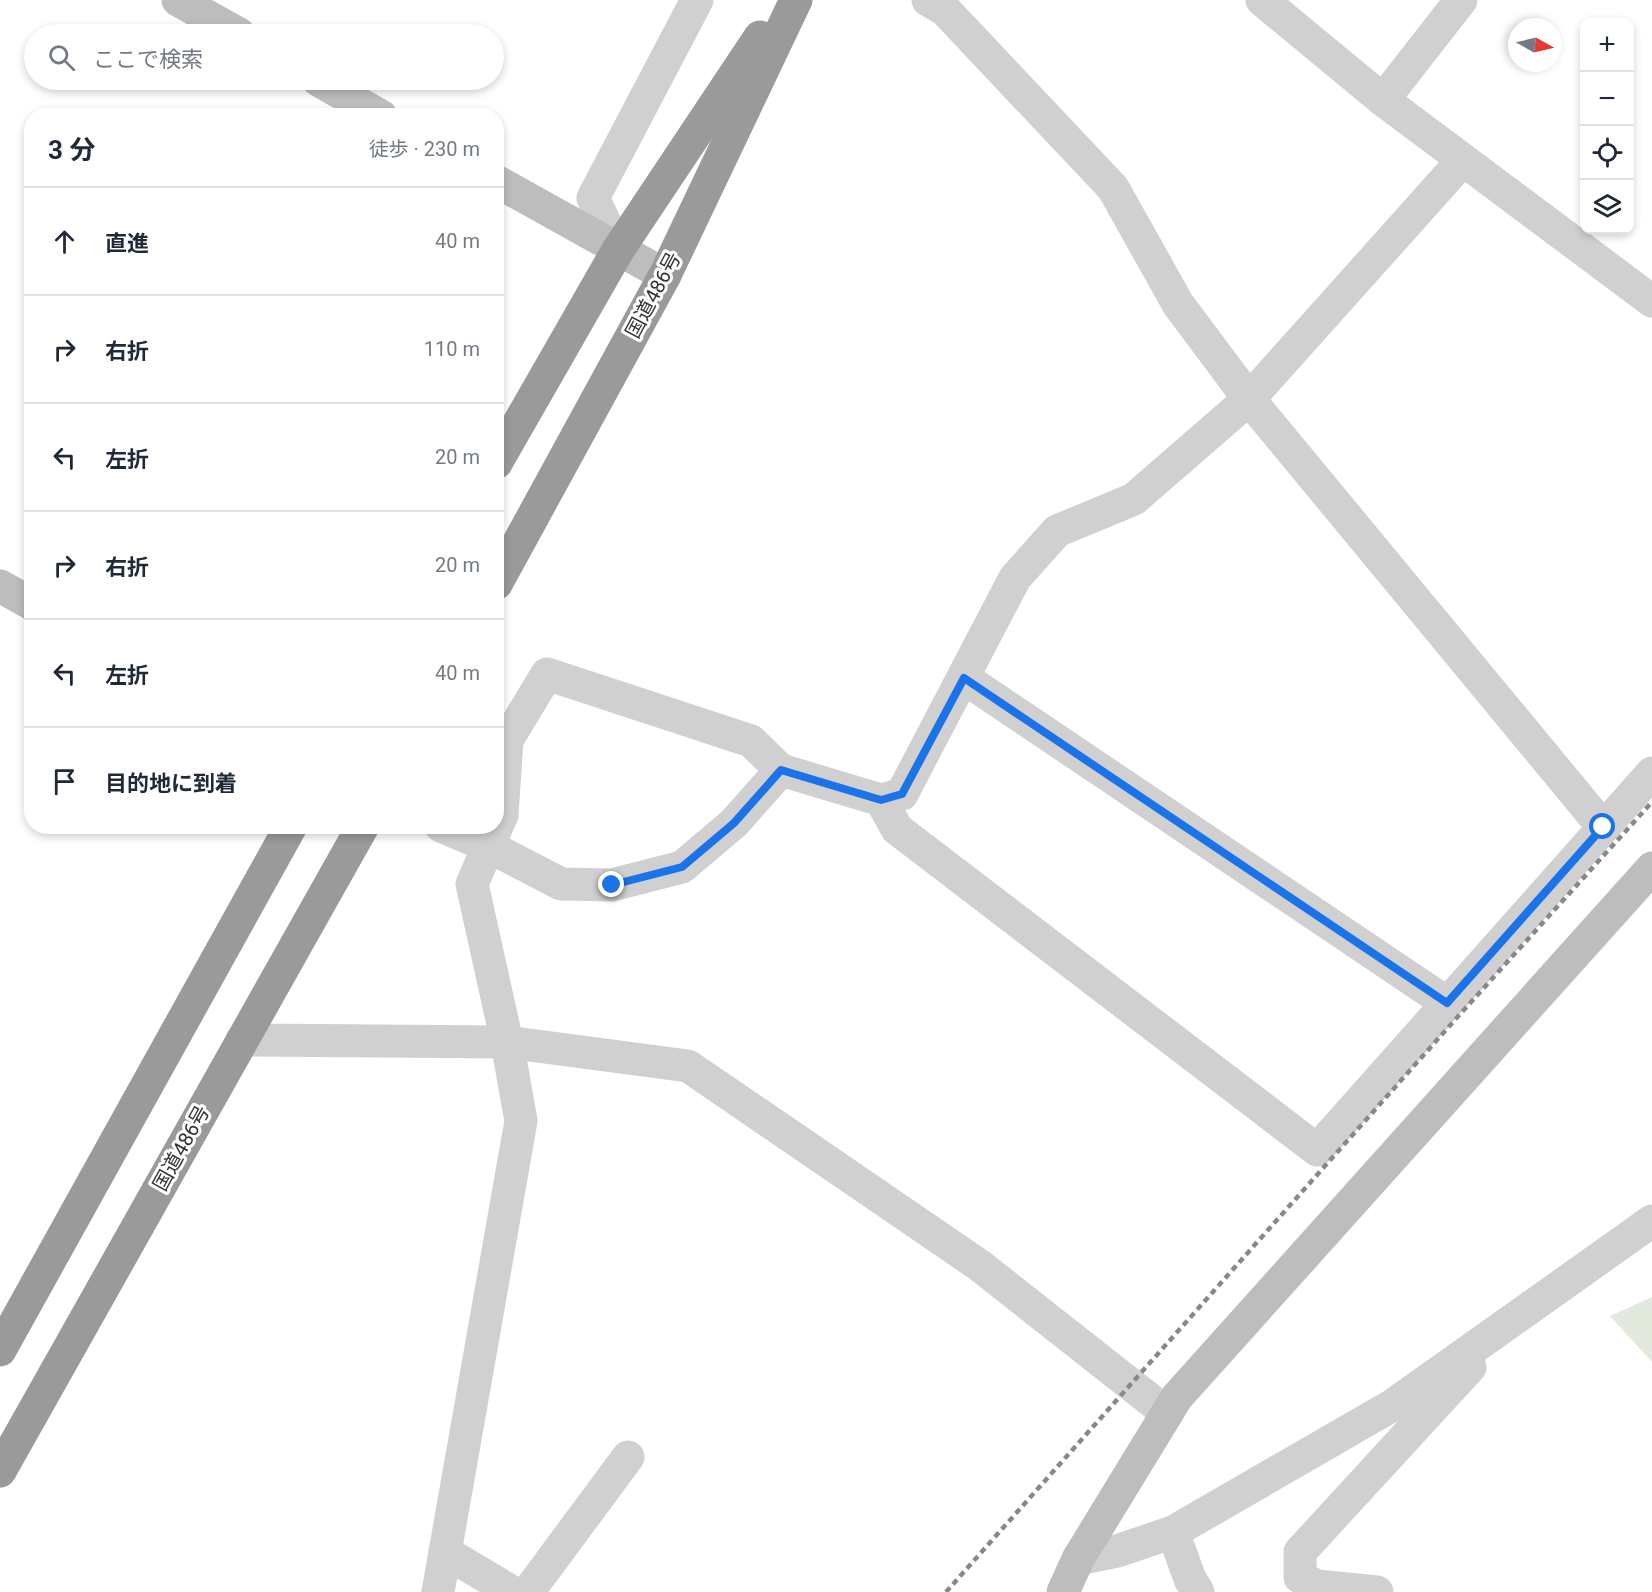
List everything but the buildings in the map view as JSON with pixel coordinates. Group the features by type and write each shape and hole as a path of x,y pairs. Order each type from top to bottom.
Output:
{"highway":[{"path":"504,449 618,250 785,0"},
{"name":"国道486号","path":"504,569 665,275 796,0"},
{"path":"0,1350 287,834"},
{"name":"国道486号","path":"0,1471 358,834"}],"street":[{"path":"178,0 221,24"},
{"path":"618,250 593,198 697,0"},
{"path":"928,0 945,10 1113,188 1178,304 1249,399 1603,827"},
{"path":"1262,0 1383,100 1652,301"},
{"path":"1383,100 1461,0"},
{"path":"336,90 367,108"},
{"path":"504,785 507,740 547,674 751,741 781,770 881,800 902,794 1015,578 1057,531 1134,499 1249,399 1463,160"},
{"path":"504,186 665,275"},
{"path":"0,586 24,600"},
{"path":"964,678 1447,1003"},
{"path":"460,834 561,884 612,885 682,867 734,823 781,770"},
{"path":"881,800 897,829 1317,1150 1652,773"},
{"path":"438,1592 521,1121 507,1042 472,884 493,834"},
{"path":"1063,1592 1078,1559 1177,1397 1652,868"},
{"path":"242,1040 507,1042 688,1066 979,1265 1167,1413"},
{"path":"1078,1559 1117,1551 1173,1532 1393,1405 1652,1221"},
{"path":"1370,1592 1317,1586 1300,1577 1300,1552 1473,1363 1480,1343"},
{"path":"528,1592 628,1458"},
{"path":"1173,1532 1190,1579 1198,1592"},
{"path":"445,1552 512,1592"}],"shaded area":[{"path":"1652,1297 1652,1362 1610,1316"}],"railway":[{"path":"946,1592 1652,802"}],"route":[{"path":"612,885 682,867 734,823 781,770 881,800 902,794 964,678 1447,1003 1603,827"}]}
